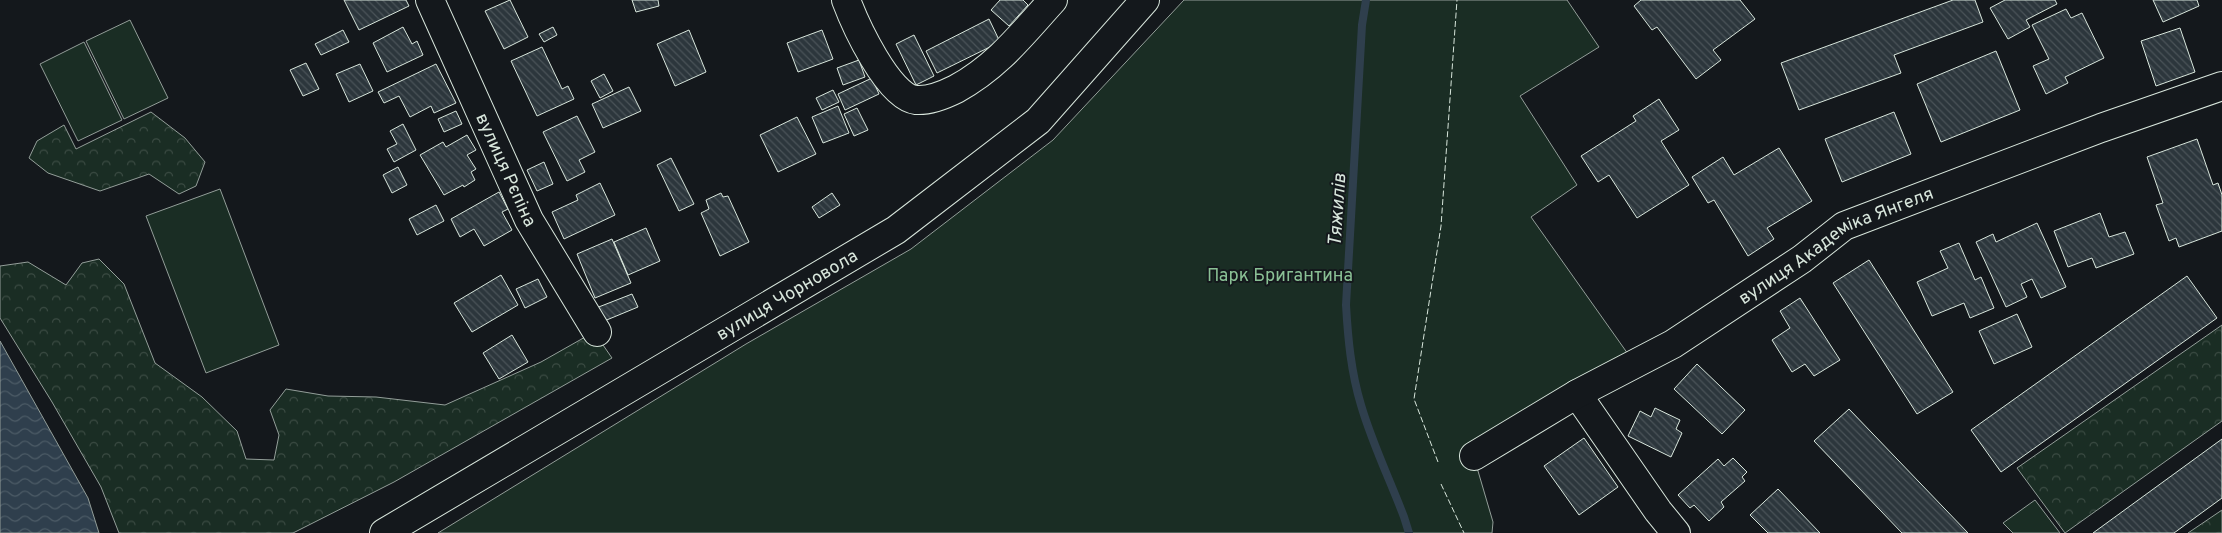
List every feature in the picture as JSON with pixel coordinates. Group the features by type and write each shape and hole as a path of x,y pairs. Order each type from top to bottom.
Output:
{"street":[{"name":"вулиця Рєпіна","path":"430,0 529,220 597,332"},
{"path":"846,0 878,66 894,88 915,100 939,97 978,77 996,63 1053,0"},
{"name":"вулиця Чорновола","path":"384,533 896,230 1038,122 1145,0"},
{"name":"вулиця Академіка Янгеля","path":"1474,456 1577,394 1674,344 1802,259 1844,226 2101,128 2222,86"},
{"path":"1577,394 1658,511 1676,533"}],"green space":[{"name":"Парк Бригантина","path":"1184,0 1567,0 1599,47 1520,96 1577,185 1531,217 1628,354 1473,454 1493,522 1492,533 438,533 746,344 911,249 1053,140"},
{"path":"130,20 168,98 124,119 86,41"},
{"path":"84,42 122,120 78,141 40,64"},
{"path":"151,112 185,138 205,162 196,186 179,194 149,174 100,191 48,173 29,158 37,141 64,125 76,149"},
{"path":"220,189 279,345 206,373 146,216"},
{"path":"99,259 124,284 155,363 202,397 237,431 246,459 274,460 279,435 270,410 286,389 328,396 376,397 445,405 541,362 594,332 612,358 394,482 293,533 119,533 101,487 52,402 0,318 0,266 28,262 66,285 82,263"},
{"path":"2222,325 2222,421 2065,533 2017,468"},
{"path":"2035,500 2060,533 2013,533 2003,523"},
{"path":"2222,510 2222,533 2188,533"}],"water":[{"path":"0,341 88,498 99,533 0,533"}],"building":[{"path":"344,0 406,0 409,6 359,30"},
{"path":"510,0 528,37 504,49 485,11"},
{"path":"632,0 658,0 659,6 636,12"},
{"path":"1000,0 1023,0 1028,5 1009,26 991,10"},
{"path":"1641,0 1740,0 1755,19 1713,50 1721,60 1696,79 1657,27 1652,30 1634,6"},
{"path":"1953,0 1975,0 1983,22 1894,55 1901,73 1799,110 1781,63"},
{"path":"2005,0 2055,0 2057,4 2026,20 2030,27 2008,39 1990,8"},
{"path":"2153,0 2197,0 2199,6 2163,22"},
{"path":"2066,9 2071,18 2082,13 2104,58 2065,77 2068,83 2046,94 2033,66 2049,59 2032,25"},
{"path":"989,19 1000,42 937,73 926,51"},
{"path":"403,27 412,44 417,41 423,55 387,72 373,43"},
{"path":"553,27 557,35 544,42 539,34"},
{"path":"2180,28 2195,72 2156,86 2141,41"},
{"path":"343,30 349,42 321,55 315,44"},
{"path":"689,30 706,72 675,86 657,44"},
{"path":"822,30 833,59 798,72 787,43"},
{"path":"914,35 934,76 916,85 896,44"},
{"path":"542,47 562,89 568,86 574,99 537,116 511,61"},
{"path":"1996,51 2020,110 1941,142 1917,84"},
{"path":"859,60 865,77 843,85 837,68"},
{"path":"306,63 319,89 303,96 290,70"},
{"path":"360,64 373,91 349,102 336,74"},
{"path":"436,64 456,103 434,113 431,106 410,117 399,96 384,103 378,92"},
{"path":"604,74 613,91 600,98 591,81"},
{"path":"872,78 879,94 845,110 838,94"},
{"path":"629,87 641,111 603,128 592,104"},
{"path":"833,90 839,102 822,110 816,98"},
{"path":"1659,99 1679,130 1661,141 1689,185 1637,218 1609,175 1598,182 1581,156 1636,121 1633,116"},
{"path":"838,106 849,133 823,143 812,117"},
{"path":"857,108 868,130 854,136 844,114"},
{"path":"456,111 462,124 444,132 438,119"},
{"path":"1894,112 1911,154 1842,182 1825,139"},
{"path":"577,116 595,152 579,160 585,172 567,181 543,132"},
{"path":"797,117 816,154 778,172 760,135"},
{"path":"403,124 416,150 394,162 387,149 397,144 390,131"},
{"path":"467,135 476,150 467,155 476,169 471,172 475,180 464,187 463,185 444,195 420,155 443,142 446,147"},
{"path":"2197,139 2213,185 2218,183 2222,195 2222,231 2179,247 2176,238 2169,241 2156,205 2163,203 2147,157"},
{"path":"1779,148 1812,201 1767,228 1774,239 1748,256 1714,200 1708,203 1692,177 1723,157 1734,175"},
{"path":"671,158 694,204 679,211 657,165"},
{"path":"544,162 553,184 537,191 527,170"},
{"path":"398,167 407,185 392,193 383,175"},
{"path":"600,183 615,215 564,239 552,212 578,200 576,195"},
{"path":"499,192 508,209 502,212 512,230 484,246 474,229 460,237 451,219"},
{"path":"721,193 723,197 728,196 749,242 720,256 701,213 709,209 706,200"},
{"path":"832,193 840,205 819,218 812,207"},
{"path":"436,205 444,221 417,235 409,219"},
{"path":"2100,213 2109,237 2125,232 2134,254 2096,268 2092,258 2068,267 2054,231"},
{"path":"2037,223 2066,287 2041,298 2032,279 2021,284 2027,297 2006,307 1976,242 1993,234 1996,242"},
{"path":"646,228 660,261 628,275 614,242"},
{"path":"612,239 631,283 595,298 577,254"},
{"path":"1959,243 1975,280 1981,277 1994,308 1970,318 1964,303 1932,316 1917,282 1948,268 1940,251"},
{"path":"1869,260 1953,392 1917,414 1833,283"},
{"path":"501,275 518,305 472,332 454,303"},
{"path":"2187,276 2217,318 2001,472 1971,430"},
{"path":"538,279 547,297 525,308 516,289"},
{"path":"632,294 638,307 597,324 591,310"},
{"path":"1800,298 1840,360 1814,376 1805,364 1792,372 1772,340 1790,328 1780,311"},
{"path":"2017,314 2032,347 1994,364 1979,331"},
{"path":"512,335 528,362 499,379 483,353"},
{"path":"1697,364 1745,410 1722,434 1674,389"},
{"path":"1655,408 1680,420 1676,429 1682,433 1671,457 1628,436 1640,411 1651,417"},
{"path":"1849,409 1968,533 1902,533 1814,441"},
{"path":"1584,438 1618,487 1579,515 1544,466"},
{"path":"2222,439 2222,498 2174,533 2093,533"},
{"path":"1733,458 1747,472 1742,477 1745,481 1721,502 1724,507 1709,521 1694,505 1690,508 1678,495 1718,459 1724,466"},
{"path":"1778,489 1820,533 1768,533 1750,515"}],"waterway":[{"name":"Тяжилів","path":"1366,0 1362,25 1346,305 1348,330 1352,368 1361,405 1409,533"}],"fence":[{"path":"1438,462 1414,399 1441,226 1457,0"},
{"path":"1441,484 1464,533"}]}
